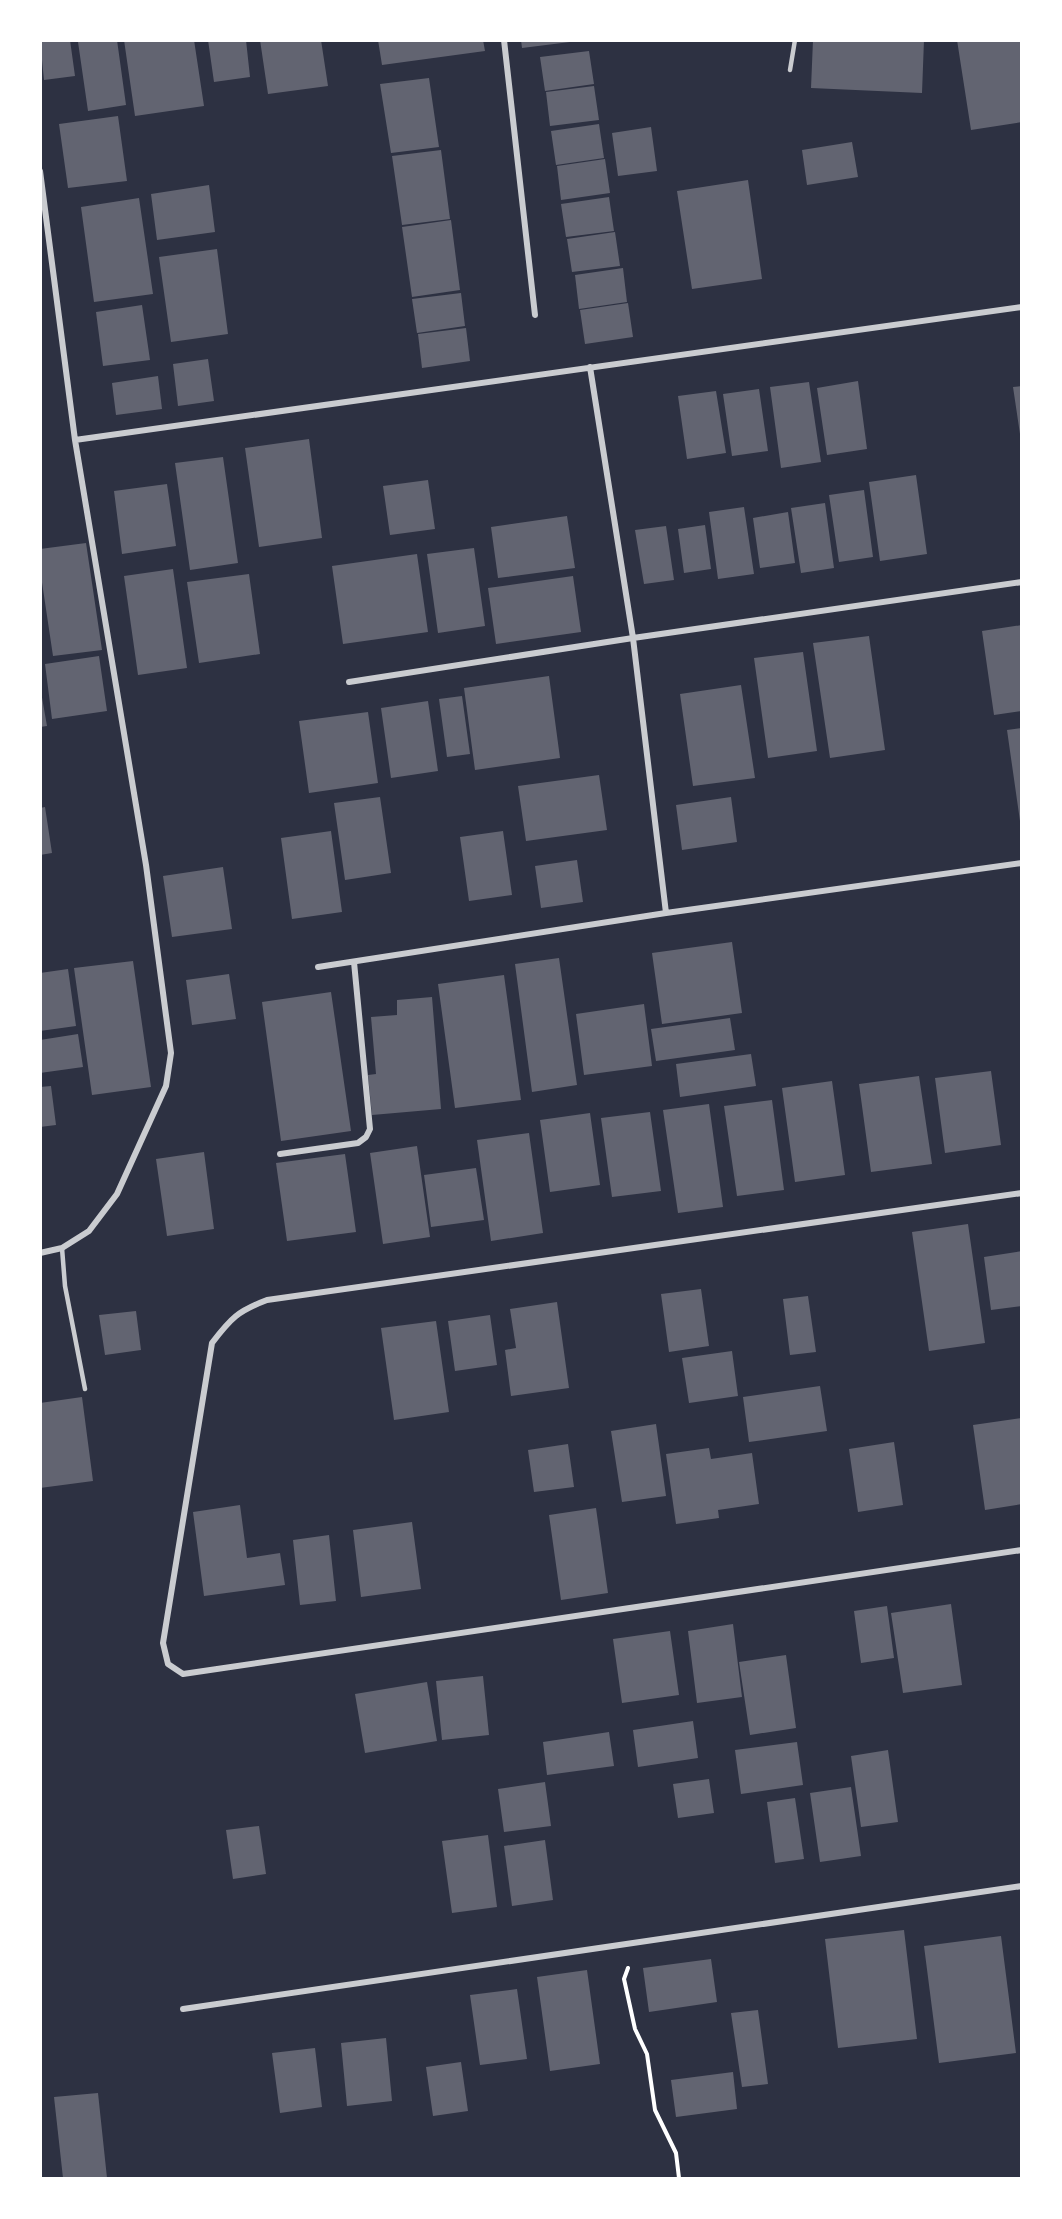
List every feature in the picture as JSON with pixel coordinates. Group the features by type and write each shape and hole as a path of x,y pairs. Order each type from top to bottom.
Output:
{"street":[{"path":"504,40 534,315"},
{"path":"40,171 75,440 146,865 171,1053 166,1086 117,1194 89,1231 62,1248 40,1253"},
{"path":"75,440 1022,307"},
{"path":"590,367 633,638 666,913"},
{"path":"349,682 1022,582"},
{"path":"318,967 666,913 1022,863"},
{"path":"280,1154 358,1143 366,1137 370,1129 354,962"},
{"path":"1022,1193 267,1300 245,1308 229,1320 212,1343 163,1643 168,1664 183,1674 1022,1550"},
{"path":"183,2009 1022,1886"}],"lane":[{"path":"790,70 795,40"},
{"path":"62,1248 65,1286 85,1389"}],"path":[{"path":"637,1943 624,1979 635,2029 647,2054 655,2110 676,2152 679,2178"}],"building":[{"path":"40,40 70,40 75,76 44,80"},
{"path":"117,40 126,105 88,111 78,42"},
{"path":"124,40 194,40 204,106 135,116"},
{"path":"208,40 246,40 250,77 214,82"},
{"path":"260,40 321,40 328,86 268,94"},
{"path":"378,40 483,40 485,51 382,65"},
{"path":"521,40 570,40 570,42 522,48"},
{"path":"813,40 924,40 922,93 811,88"},
{"path":"957,40 1021,40 1022,122 971,130"},
{"path":"589,51 594,84 545,91 540,57"},
{"path":"429,78 439,147 391,153 380,84"},
{"path":"594,86 599,120 550,126 546,92"},
{"path":"118,116 127,181 68,188 59,124"},
{"path":"599,124 604,158 556,165 551,131"},
{"path":"651,127 657,171 618,176 612,133"},
{"path":"852,142 858,177 807,185 802,150"},
{"path":"441,150 450,219 402,225 392,156"},
{"path":"605,159 610,193 561,200 557,166"},
{"path":"748,180 762,279 692,289 677,191"},
{"path":"209,185 215,232 157,240 151,194"},
{"path":"609,197 614,231 566,237 561,204"},
{"path":"139,198 153,294 94,302 81,207"},
{"path":"451,220 460,290 412,297 402,227"},
{"path":"615,232 620,266 572,272 567,239"},
{"path":"217,249 228,334 171,342 159,257"},
{"path":"623,268 627,302 579,309 575,275"},
{"path":"461,293 465,326 417,333 412,299"},
{"path":"628,303 633,337 585,344 580,310"},
{"path":"142,305 150,360 103,366 96,312"},
{"path":"466,328 470,361 422,368 418,334"},
{"path":"208,359 214,401 178,406 173,364"},
{"path":"158,376 162,409 116,415 112,383"},
{"path":"858,381 867,449 827,455 817,388"},
{"path":"809,382 821,462 781,468 770,387"},
{"path":"1022,386 1022,434 1020,434 1013,387"},
{"path":"759,389 768,451 732,456 723,394"},
{"path":"716,391 726,453 687,459 678,396"},
{"path":"309,439 322,538 259,547 245,448"},
{"path":"223,457 238,563 190,570 175,463"},
{"path":"916,475 927,554 880,561 869,482"},
{"path":"428,480 435,529 390,535 383,486"},
{"path":"167,484 176,546 122,554 114,491"},
{"path":"864,490 873,557 839,562 829,495"},
{"path":"825,503 834,568 801,573 791,508"},
{"path":"744,507 754,574 718,579 709,512"},
{"path":"788,512 795,563 760,568 753,518"},
{"path":"567,516 575,568 498,578 491,527"},
{"path":"705,525 711,569 684,573 678,529"},
{"path":"666,526 674,580 644,584 635,530"},
{"path":"86,543 102,650 53,656 40,569 40,549"},
{"path":"474,548 485,626 438,633 427,554"},
{"path":"417,554 428,632 343,644 332,566"},
{"path":"173,569 187,668 138,675 124,576"},
{"path":"249,574 260,654 199,663 187,582"},
{"path":"573,576 581,632 496,644 488,588"},
{"path":"1022,625 1022,711 994,715 982,631"},
{"path":"869,636 885,750 830,758 813,643"},
{"path":"803,652 817,751 768,758 754,658"},
{"path":"99,656 107,711 52,719 45,664"},
{"path":"549,676 560,758 475,770 464,688"},
{"path":"741,685 755,778 693,786 680,694"},
{"path":"40,686 47,726 40,727"},
{"path":"462,696 470,754 447,757 439,699"},
{"path":"428,701 438,771 391,778 381,708"},
{"path":"368,712 378,783 309,793 299,721"},
{"path":"1022,728 1022,821 1020,821 1007,730"},
{"path":"599,775 607,830 526,841 518,786"},
{"path":"380,797 391,873 345,880 334,803"},
{"path":"731,797 737,842 682,850 676,805"},
{"path":"45,807 52,853 40,855 40,808"},
{"path":"331,831 342,912 292,919 281,838"},
{"path":"503,831 512,895 469,901 460,837"},
{"path":"577,860 583,902 541,908 535,866"},
{"path":"223,867 232,929 172,937 163,876"},
{"path":"732,942 742,1013 662,1024 652,953"},
{"path":"559,958 577,1085 532,1092 515,964"},
{"path":"133,961 151,1087 92,1095 74,968"},
{"path":"68,969 76,1026 40,1031 40,973"},
{"path":"229,974 236,1019 192,1025 186,980"},
{"path":"504,975 521,1100 455,1108 438,984"},
{"path":"331,992 351,1131 281,1141 262,1002"},
{"path":"432,997 441,1109 372,1115 368,1075 376,1074 371,1017 397,1015 397,1000"},
{"path":"644,1004 652,1066 584,1075 576,1014"},
{"path":"730,1018 735,1050 656,1061 651,1029"},
{"path":"78,1034 83,1067 40,1073 40,1040"},
{"path":"751,1054 756,1086 680,1097 676,1064"},
{"path":"991,1071 1001,1145 945,1153 935,1078"},
{"path":"919,1076 932,1164 871,1172 859,1084"},
{"path":"832,1081 845,1175 795,1182 782,1088"},
{"path":"51,1086 56,1125 40,1127 40,1087"},
{"path":"772,1100 784,1190 737,1196 724,1106"},
{"path":"709,1104 723,1207 678,1213 663,1110"},
{"path":"650,1112 661,1191 612,1197 601,1118"},
{"path":"590,1113 600,1185 550,1192 540,1120"},
{"path":"529,1133 543,1233 491,1241 477,1140"},
{"path":"417,1146 430,1237 383,1244 370,1153"},
{"path":"204,1152 214,1229 167,1236 156,1159"},
{"path":"345,1154 356,1232 287,1241 276,1163"},
{"path":"476,1168 484,1220 431,1227 424,1175"},
{"path":"968,1224 985,1343 929,1351 912,1232"},
{"path":"1022,1251 1022,1306 991,1310 984,1257"},
{"path":"701,1289 709,1346 669,1352 661,1294"},
{"path":"808,1296 816,1352 790,1355 783,1299"},
{"path":"557,1302 569,1388 511,1396 505,1350 516,1348 510,1309"},
{"path":"136,1311 141,1350 105,1355 99,1315"},
{"path":"490,1315 497,1365 455,1371 448,1321"},
{"path":"436,1321 449,1412 394,1420 381,1328"},
{"path":"732,1351 738,1396 689,1403 682,1358"},
{"path":"820,1386 827,1431 749,1442 743,1397"},
{"path":"82,1397 93,1481 40,1488 40,1403"},
{"path":"1022,1418 1022,1504 985,1510 973,1425"},
{"path":"656,1424 666,1496 622,1502 611,1431"},
{"path":"894,1442 903,1505 858,1512 849,1449"},
{"path":"568,1444 574,1487 534,1492 528,1450"},
{"path":"709,1448 711,1459 752,1453 759,1504 718,1510 719,1518 676,1524 666,1454"},
{"path":"240,1505 247,1558 280,1553 285,1585 204,1596 193,1512"},
{"path":"596,1508 608,1593 561,1600 549,1515"},
{"path":"412,1522 421,1589 361,1597 353,1530"},
{"path":"329,1535 336,1601 300,1605 293,1540"},
{"path":"951,1604 962,1685 903,1693 891,1613"},
{"path":"887,1606 894,1658 861,1663 854,1611"},
{"path":"733,1624 742,1697 697,1703 688,1631"},
{"path":"670,1631 679,1695 622,1703 613,1639"},
{"path":"786,1655 796,1728 750,1735 739,1662"},
{"path":"483,1676 489,1735 442,1740 436,1681"},
{"path":"427,1682 437,1741 365,1753 355,1694"},
{"path":"693,1721 698,1758 638,1767 633,1730"},
{"path":"609,1732 614,1766 547,1775 543,1742"},
{"path":"797,1742 803,1785 741,1794 735,1750"},
{"path":"888,1750 898,1822 861,1827 851,1756"},
{"path":"709,1779 714,1813 678,1818 673,1784"},
{"path":"545,1782 551,1826 504,1832 498,1789"},
{"path":"851,1787 861,1856 820,1862 810,1793"},
{"path":"795,1798 804,1859 775,1863 767,1802"},
{"path":"259,1826 266,1874 233,1879 226,1830"},
{"path":"488,1835 497,1907 452,1913 442,1841"},
{"path":"545,1840 553,1900 512,1906 504,1846"},
{"path":"904,1930 917,2039 838,2048 825,1939"},
{"path":"1001,1936 1016,2053 939,2063 924,1946"},
{"path":"711,1959 717,2002 649,2012 643,1968"},
{"path":"587,1970 600,2064 550,2071 537,1977"},
{"path":"517,1989 527,2059 480,2065 470,1995"},
{"path":"758,2010 768,2084 742,2087 731,2013"},
{"path":"386,2038 392,2101 347,2106 341,2043"},
{"path":"315,2048 322,2107 280,2113 272,2053"},
{"path":"461,2062 468,2111 433,2116 426,2067"},
{"path":"733,2072 737,2109 676,2117 671,2080"},
{"path":"98,2093 107,2178 63,2178 54,2097"}]}
